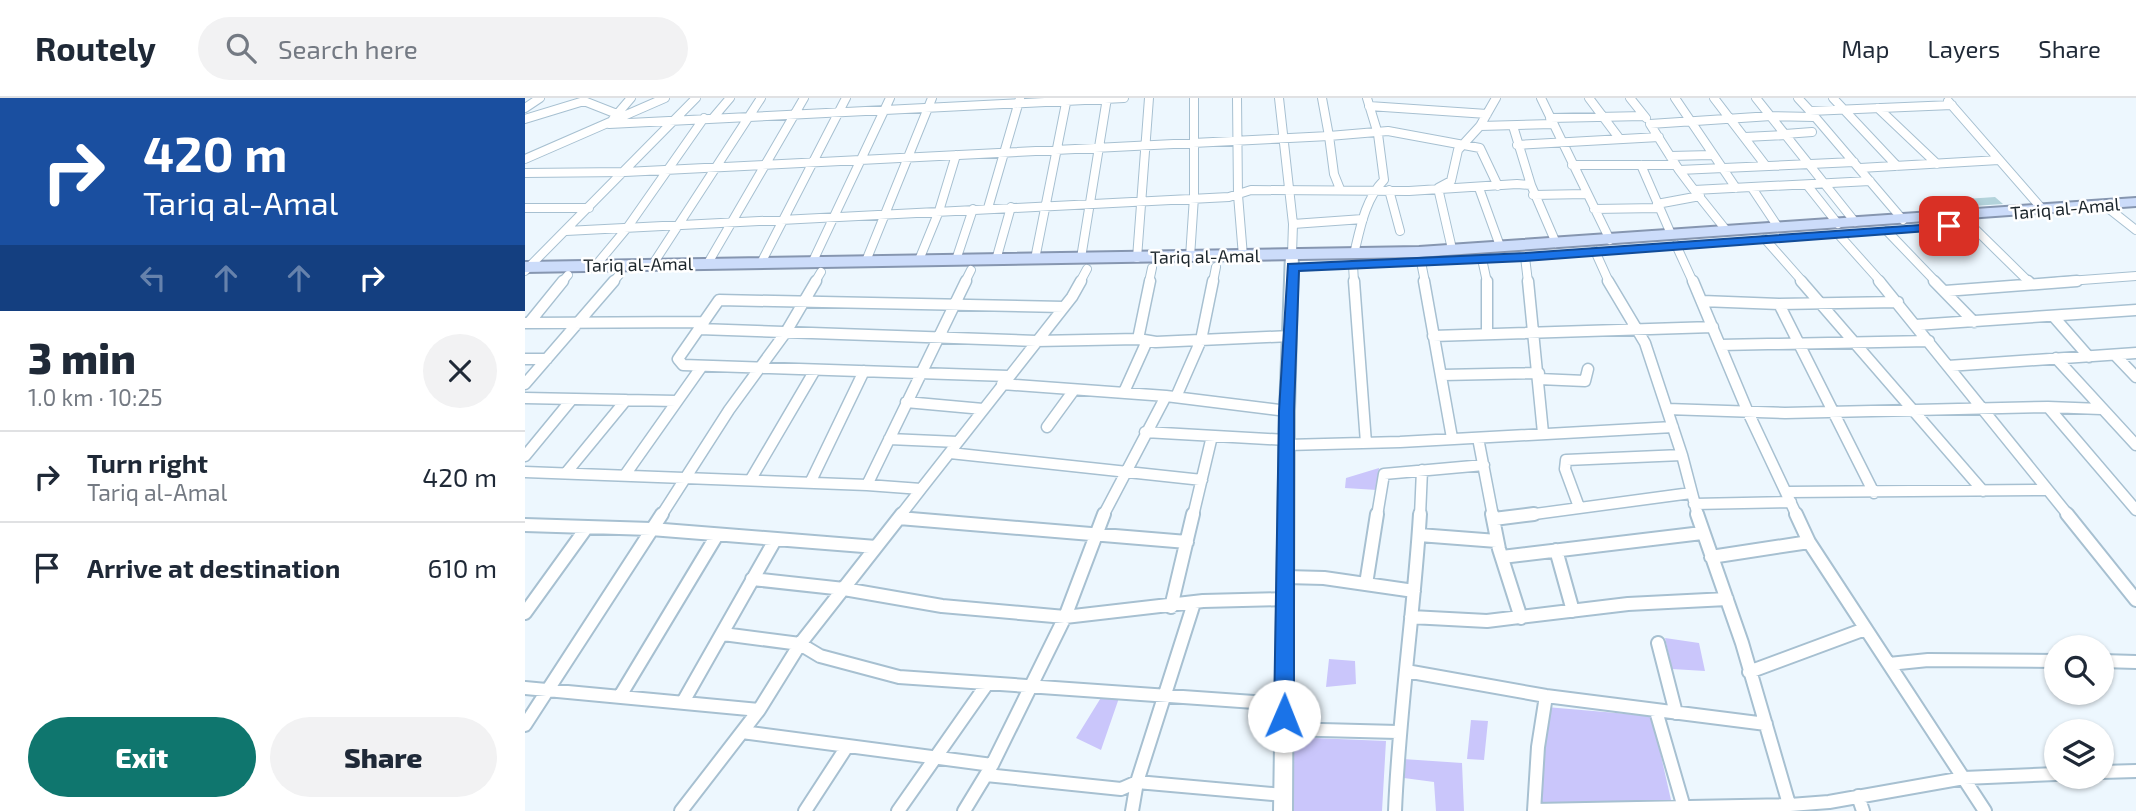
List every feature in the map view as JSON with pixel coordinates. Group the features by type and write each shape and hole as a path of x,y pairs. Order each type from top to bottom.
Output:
{"highway":[{"name":"Tariq al-Amal","path":"1353,260 1452,249 1610,240 1765,239 1838,229 1855,222 2136,202"},
{"name":"Tariq al-Amal","path":"526,270 568,275 619,275 919,260 1035,259 1152,268 1216,267 1292,261 1482,260 1595,251 1726,230 1779,227 1887,231 2136,215"},
{"name":"Tariq al-Amal","path":"526,270 597,264 762,261 817,266 971,270 1084,264 1137,258 1243,256 1292,261"}],"street":[{"path":"526,107 540,98"},
{"path":"609,124 631,98"},
{"path":"525,159 665,98"},
{"path":"526,270 696,98"},
{"path":"597,264 708,118 730,98"},
{"path":"653,264 761,98"},
{"path":"708,263 804,98"},
{"path":"762,261 846,98"},
{"path":"525,725 685,477 806,300 835,216 890,98"},
{"path":"866,261 932,98"},
{"path":"609,124 929,107 975,101 1124,98"},
{"path":"1137,258 1149,98"},
{"path":"1190,257 1194,197 1194,98"},
{"path":"1237,98 1238,195 1243,256"},
{"path":"742,732 936,758 989,770 1101,788 1126,789 1137,782 1283,803 1287,411 1293,224 1279,98"},
{"path":"1322,98 1334,174 1340,190"},
{"path":"1435,98 1436,108"},
{"path":"1438,188 1451,181 1461,144 1480,126 1496,98"},
{"path":"1541,98 1571,165 1610,240"},
{"path":"1590,98 1601,117 1619,138"},
{"path":"1630,98 1659,137 1677,168 1726,230"},
{"path":"1675,98 1736,188"},
{"path":"1714,98 1745,137 1772,187"},
{"path":"1756,98 1855,222"},
{"path":"1798,98 1903,219"},
{"path":"1833,98 1897,166"},
{"path":"1885,98 1893,107"},
{"path":"525,119 585,99 617,114"},
{"path":"681,811 759,710 800,644 1064,307 1084,264 1107,99"},
{"path":"988,208 1020,100"},
{"path":"1035,259 1066,100"},
{"path":"1650,124 1812,114 1949,101 2043,210"},
{"path":"1366,443 1353,260 1363,219 1375,189 1384,180 1378,134 1368,102 1396,102 1486,114"},
{"path":"1878,108 1937,163"},
{"path":"1480,126 1644,116"},
{"path":"1513,126 1533,195 1556,243"},
{"path":"525,173 625,172 1395,132 1482,150 1498,186"},
{"path":"1745,137 1812,132"},
{"path":"1517,145 1659,137"},
{"path":"919,260 939,211 956,155"},
{"path":"1670,156 1713,155"},
{"path":"1571,165 1677,168 1810,164 1897,166 2000,160"},
{"path":"1640,165 1702,301 1747,410 1809,542 1985,811"},
{"path":"1594,209 1657,206 1697,193 1736,188 1870,181"},
{"path":"566,232 784,218 1142,201 1238,195 1251,190 1389,190 1531,185"},
{"path":"1807,185 1838,229 2136,600"},
{"path":"1438,188 1452,249"},
{"path":"1479,188 1500,246"},
{"path":"1752,188 1779,227"},
{"path":"1389,190 1400,231"},
{"path":"1533,195 1586,194"},
{"path":"2103,204 2136,230"},
{"path":"996,260 1011,207"},
{"path":"525,208 589,208"},
{"path":"956,260 974,209"},
{"path":"1293,224 1363,219"},
{"path":"1971,225 2031,284"},
{"path":"1887,231 1974,322"},
{"path":"1765,239 1983,491"},
{"path":"1595,251 1612,289 1646,343 1682,455 1702,533 1727,599 1790,808"},
{"path":"1525,257 1539,376 1542,433"},
{"path":"1482,260 1487,280 1487,334"},
{"path":"1421,262 1452,438"},
{"path":"964,811 989,770 1065,617 1094,534 1123,473 1145,432 1171,396 1201,340 1216,267"},
{"path":"1124,392 1143,340 1152,268"},
{"path":"867,485 919,373 941,338 971,270"},
{"path":"527,323 568,275"},
{"path":"525,384 619,275"},
{"path":"1945,291 2134,278"},
{"path":"1064,307 719,300 678,359 683,365 919,373 1005,380 1074,390 1171,396 1287,411"},
{"path":"1702,301 1779,304 1898,302"},
{"path":"1779,304 1874,493"},
{"path":"1916,325 2136,310"},
{"path":"2055,317 2089,357"},
{"path":"527,323 702,326 786,332 1036,341 1201,340 1291,336"},
{"path":"1433,336 1713,327"},
{"path":"1720,345 1929,341"},
{"path":"1948,366 2136,353"},
{"path":"2115,355 2136,377"},
{"path":"2056,358 2136,444"},
{"path":"525,359 547,359"},
{"path":"625,475 702,366"},
{"path":"1442,375 1539,376 1585,381 1588,369"},
{"path":"751,479 815,370"},
{"path":"811,481 865,372"},
{"path":"1047,426 1074,390"},
{"path":"525,398 676,401"},
{"path":"525,456 572,399"},
{"path":"566,473 626,400"},
{"path":"906,402 983,409"},
{"path":"1667,409 1774,413 1917,412 2048,407 2101,409"},
{"path":"2048,407 2136,510"},
{"path":"1145,432 1287,442 1366,443 1672,427"},
{"path":"1171,607 1212,436"},
{"path":"1478,438 1497,541 1521,618"},
{"path":"889,439 958,442"},
{"path":"950,453 1202,480"},
{"path":"1579,507 1565,470 1566,460 1682,455"},
{"path":"1366,584 1384,474 1484,465"},
{"path":"1395,811 1398,732 1414,591 1422,470"},
{"path":"525,472 811,481 921,489"},
{"path":"1494,519 1579,507 1693,498 2046,490"},
{"path":"899,518 1187,542"},
{"path":"526,527 651,529 876,547"},
{"path":"525,613 587,527"},
{"path":"1502,557 1702,533"},
{"path":"620,696 717,535"},
{"path":"1419,535 1497,541"},
{"path":"683,702 775,540"},
{"path":"1711,557 1809,542"},
{"path":"1556,550 1573,611"},
{"path":"1286,577 1414,591"},
{"path":"753,579 844,589 942,606 1065,617 1193,603 1286,599"},
{"path":"1411,617 1487,621 1628,604 1727,599"},
{"path":"1132,811 1137,782 1193,603"},
{"path":"1749,672 1865,629"},
{"path":"723,634 800,644 820,656 899,677 1284,704"},
{"path":"1658,643 1676,713"},
{"path":"1889,664 1928,660 2044,661"},
{"path":"2114,661 2136,662"},
{"path":"1406,671 1546,696 1766,724"},
{"path":"898,811 987,684"},
{"path":"525,688 759,710"},
{"path":"1546,696 1538,747 1534,810 1790,808 1963,778 2044,775"},
{"path":"1656,711 1685,809"},
{"path":"1283,729 1398,732"},
{"path":"804,811 846,748"},
{"path":"2114,772 2136,771"},
{"path":"1858,796 1863,811"}],"shaded area":[{"path":"1379,468 1377,490 1345,488 1346,478"},
{"path":"1665,638 1699,643 1705,671 1672,669"},
{"path":"1329,659 1355,661 1356,684 1326,687"},
{"path":"1102,696 1119,698 1101,750 1076,738"},
{"path":"1546,707 1652,716 1671,800 1539,804"},
{"path":"1471,720 1488,721 1484,760 1467,759"},
{"path":"1290,737 1386,741 1382,811 1291,811"},
{"path":"1403,759 1462,763 1464,811 1436,811 1434,782 1404,778"}],"building":[{"path":"1995,197 2003,204 1958,207 1951,200"}],"route":[{"path":"1284,716 1287,411 1292,267 1482,260 1949,226"}]}
